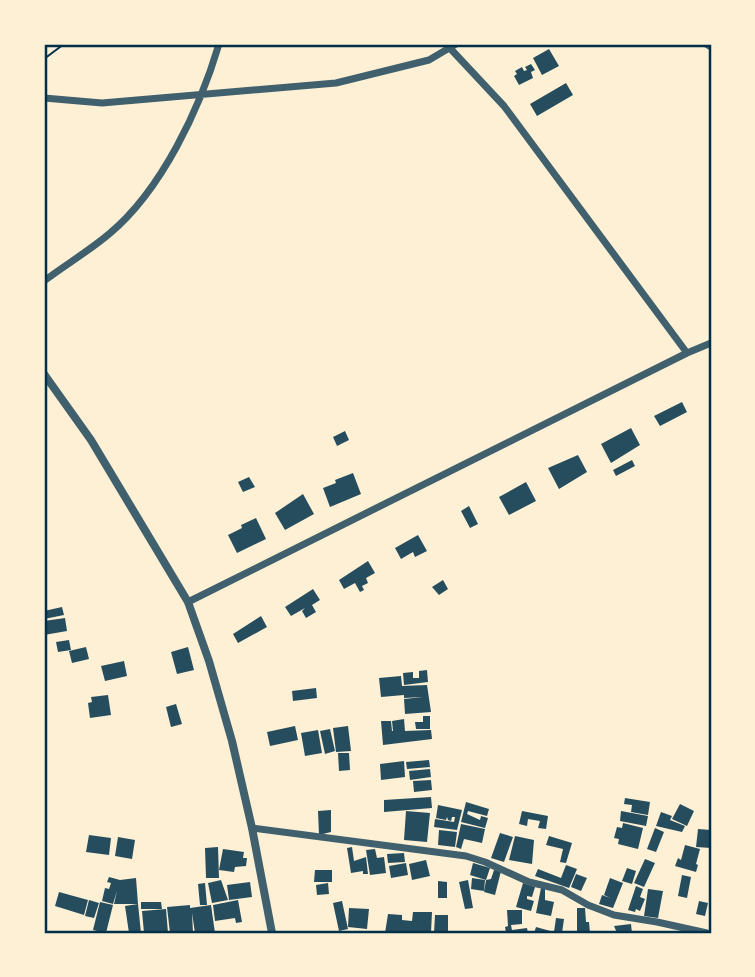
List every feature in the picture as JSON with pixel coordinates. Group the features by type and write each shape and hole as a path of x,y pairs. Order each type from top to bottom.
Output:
{"street":[{"path":"44,281 111,232 142,200 181,138 219,44"},
{"path":"706,44 711,47"},
{"path":"44,98 102,103 346,81 429,60 451,45 504,106 687,353"},
{"path":"188,602 711,343"},
{"path":"44,373 91,440 188,602 209,660 232,741 272,933"},
{"path":"252,828 466,856 529,882 562,890 588,905 614,915 707,933"}],"path":[{"path":"44,59 64,44"}],"building":[{"path":"549,49 559,66 542,75 533,58"},
{"path":"531,64 535,70 531,72 533,78 519,85 514,76 517,74 515,71 522,67 524,71 527,70 525,67"},
{"path":"566,83 573,95 537,116 530,104"},
{"path":"682,402 687,412 660,426 654,416"},
{"path":"631,428 640,445 611,463 601,444"},
{"path":"345,431 349,440 337,446 333,437"},
{"path":"578,455 587,472 559,489 548,468"},
{"path":"632,460 635,466 616,476 613,470"},
{"path":"353,473 361,494 330,507 323,488"},
{"path":"249,477 255,487 243,492 238,482"},
{"path":"526,482 536,501 509,515 499,497"},
{"path":"303,494 314,514 285,530 275,513"},
{"path":"469,506 478,524 470,528 461,511"},
{"path":"256,518 266,539 237,553 228,535"},
{"path":"418,535 427,551 415,557 413,552 401,559 395,548"},
{"path":"368,561 375,573 366,578 368,583 362,586 364,590 360,592 355,583 344,589 339,580"},
{"path":"443,580 448,589 439,595 432,587"},
{"path":"313,589 320,600 312,605 316,612 306,618 302,611 305,608 291,616 285,607"},
{"path":"62,607 64,615 44,619 44,611"},
{"path":"261,616 267,627 238,643 233,634"},
{"path":"65,618 67,631 44,635 44,621"},
{"path":"69,640 71,650 58,652 56,642"},
{"path":"86,647 89,659 72,663 69,651"},
{"path":"188,647 194,670 177,674 171,652"},
{"path":"124,661 127,676 105,681 101,666"},
{"path":"427,670 428,682 404,685 403,673 413,672 413,678 419,678 419,671"},
{"path":"401,676 402,686 427,685 431,712 405,714 404,699 422,697 381,697 379,678"},
{"path":"316,688 317,698 293,701 292,691"},
{"path":"108,695 111,715 90,718 88,703 92,702 91,697"},
{"path":"176,704 182,724 171,727 166,707"},
{"path":"423,716 430,716 430,729 416,729 415,722 423,722"},
{"path":"404,719 405,731 431,730 432,739 383,745 381,721 391,721 393,731 392,721"},
{"path":"295,726 298,740 270,746 267,732"},
{"path":"348,726 351,751 336,752 333,728"},
{"path":"330,729 335,751 325,754 320,731"},
{"path":"318,730 322,753 305,756 301,733"},
{"path":"338,753 349,753 350,770 339,771"},
{"path":"429,760 430,767 407,769 406,762"},
{"path":"404,761 405,777 381,780 380,764"},
{"path":"430,769 431,777 410,780 409,771"},
{"path":"431,780 432,790 414,792 413,781"},
{"path":"431,797 432,808 384,812 384,800"},
{"path":"625,798 650,802 648,815 631,812 632,805 624,804"},
{"path":"466,802 489,809 487,816 468,811 467,814 480,820 481,816 488,818 485,828 461,822"},
{"path":"680,804 694,811 687,826 672,819"},
{"path":"438,805 462,810 457,830 434,827 435,819 454,822 455,817 452,817 451,821 447,817 446,820 436,818"},
{"path":"331,810 331,832 319,835 318,811"},
{"path":"406,811 430,813 427,842 404,840"},
{"path":"522,811 548,816 546,829 538,828 540,821 528,819 527,826 519,824"},
{"path":"621,811 648,816 646,826 620,821"},
{"path":"661,812 672,816 670,820 685,826 682,832 656,826"},
{"path":"623,823 643,828 638,849 618,844 619,839 614,838 617,827 622,828"},
{"path":"461,824 485,829 482,843 464,839 461,849 456,847"},
{"path":"655,828 664,832 656,852 647,849"},
{"path":"698,829 711,830 711,848 696,847"},
{"path":"439,830 457,832 455,847 438,845"},
{"path":"500,833 513,837 504,862 491,858"},
{"path":"89,835 111,838 109,855 86,852"},
{"path":"515,836 534,840 532,864 509,860"},
{"path":"549,836 572,843 566,863 560,862 563,849 546,845"},
{"path":"118,837 135,840 132,859 115,856"},
{"path":"685,845 700,849 696,872 675,866 678,858 681,860"},
{"path":"218,847 219,878 206,878 205,848"},
{"path":"352,847 354,861 366,857 368,874 363,874 363,871 351,873 347,848"},
{"path":"223,849 244,852 243,858 247,858 246,866 235,867 234,872 219,870"},
{"path":"375,849 377,858 384,857 386,873 370,875 366,850"},
{"path":"404,853 405,862 388,863 387,854"},
{"path":"645,859 655,863 644,887 634,883"},
{"path":"426,860 430,876 412,880 409,864"},
{"path":"406,863 408,875 391,878 389,866"},
{"path":"473,863 490,868 486,880 470,875"},
{"path":"566,865 577,869 569,888 535,876 538,869 561,878"},
{"path":"627,868 636,871 632,884 622,881"},
{"path":"315,870 332,870 332,882 314,882"},
{"path":"494,870 501,871 495,895 484,892 486,880 491,879"},
{"path":"576,874 587,878 581,891 571,887"},
{"path":"682,875 691,877 687,898 678,896"},
{"path":"109,877 120,880 136,878 138,904 114,904 117,891 113,904 102,901 105,888 109,889 111,883 107,882"},
{"path":"472,878 485,880 484,891 471,889"},
{"path":"610,878 623,883 613,908 599,904 602,895 610,898 604,895"},
{"path":"221,880 228,900 212,903 208,883"},
{"path":"468,880 473,908 465,909 459,882"},
{"path":"438,881 447,882 447,898 438,898"},
{"path":"250,882 252,897 229,900 227,885"},
{"path":"205,883 207,905 200,905 198,884"},
{"path":"328,883 329,894 317,895 316,885"},
{"path":"523,883 535,887 532,897 527,896 527,899 534,901 531,911 516,907"},
{"path":"636,886 643,889 640,897 645,899 640,911 636,909 635,912 628,910"},
{"path":"541,888 545,889 545,900 554,902 551,916 536,913"},
{"path":"648,889 663,891 658,918 644,916"},
{"path":"59,892 88,900 84,915 55,906"},
{"path":"89,900 99,903 94,918 85,916"},
{"path":"238,900 242,922 236,923 235,918 215,921 213,905"},
{"path":"342,901 348,929 339,931 333,903"},
{"path":"699,901 708,903 705,916 696,914"},
{"path":"100,902 113,905 106,933 93,930"},
{"path":"141,902 161,902 162,909 141,909"},
{"path":"138,904 141,933 129,933 125,906"},
{"path":"190,905 190,908 211,905 215,933 195,933 192,913 193,933 170,933 167,907"},
{"path":"349,908 369,909 367,929 348,927"},
{"path":"577,908 585,908 590,933 577,933"},
{"path":"166,909 168,933 144,933 142,911"},
{"path":"507,910 522,910 522,924 511,925 512,930 527,928 528,933 506,933"},
{"path":"413,912 432,912 431,933 385,933 388,914 402,915 402,920 412,921"},
{"path":"435,915 448,915 448,933 434,933"},
{"path":"556,918 564,919 562,933 534,933 536,927 554,932"},
{"path":"631,924 632,933 617,933 614,926"}]}
